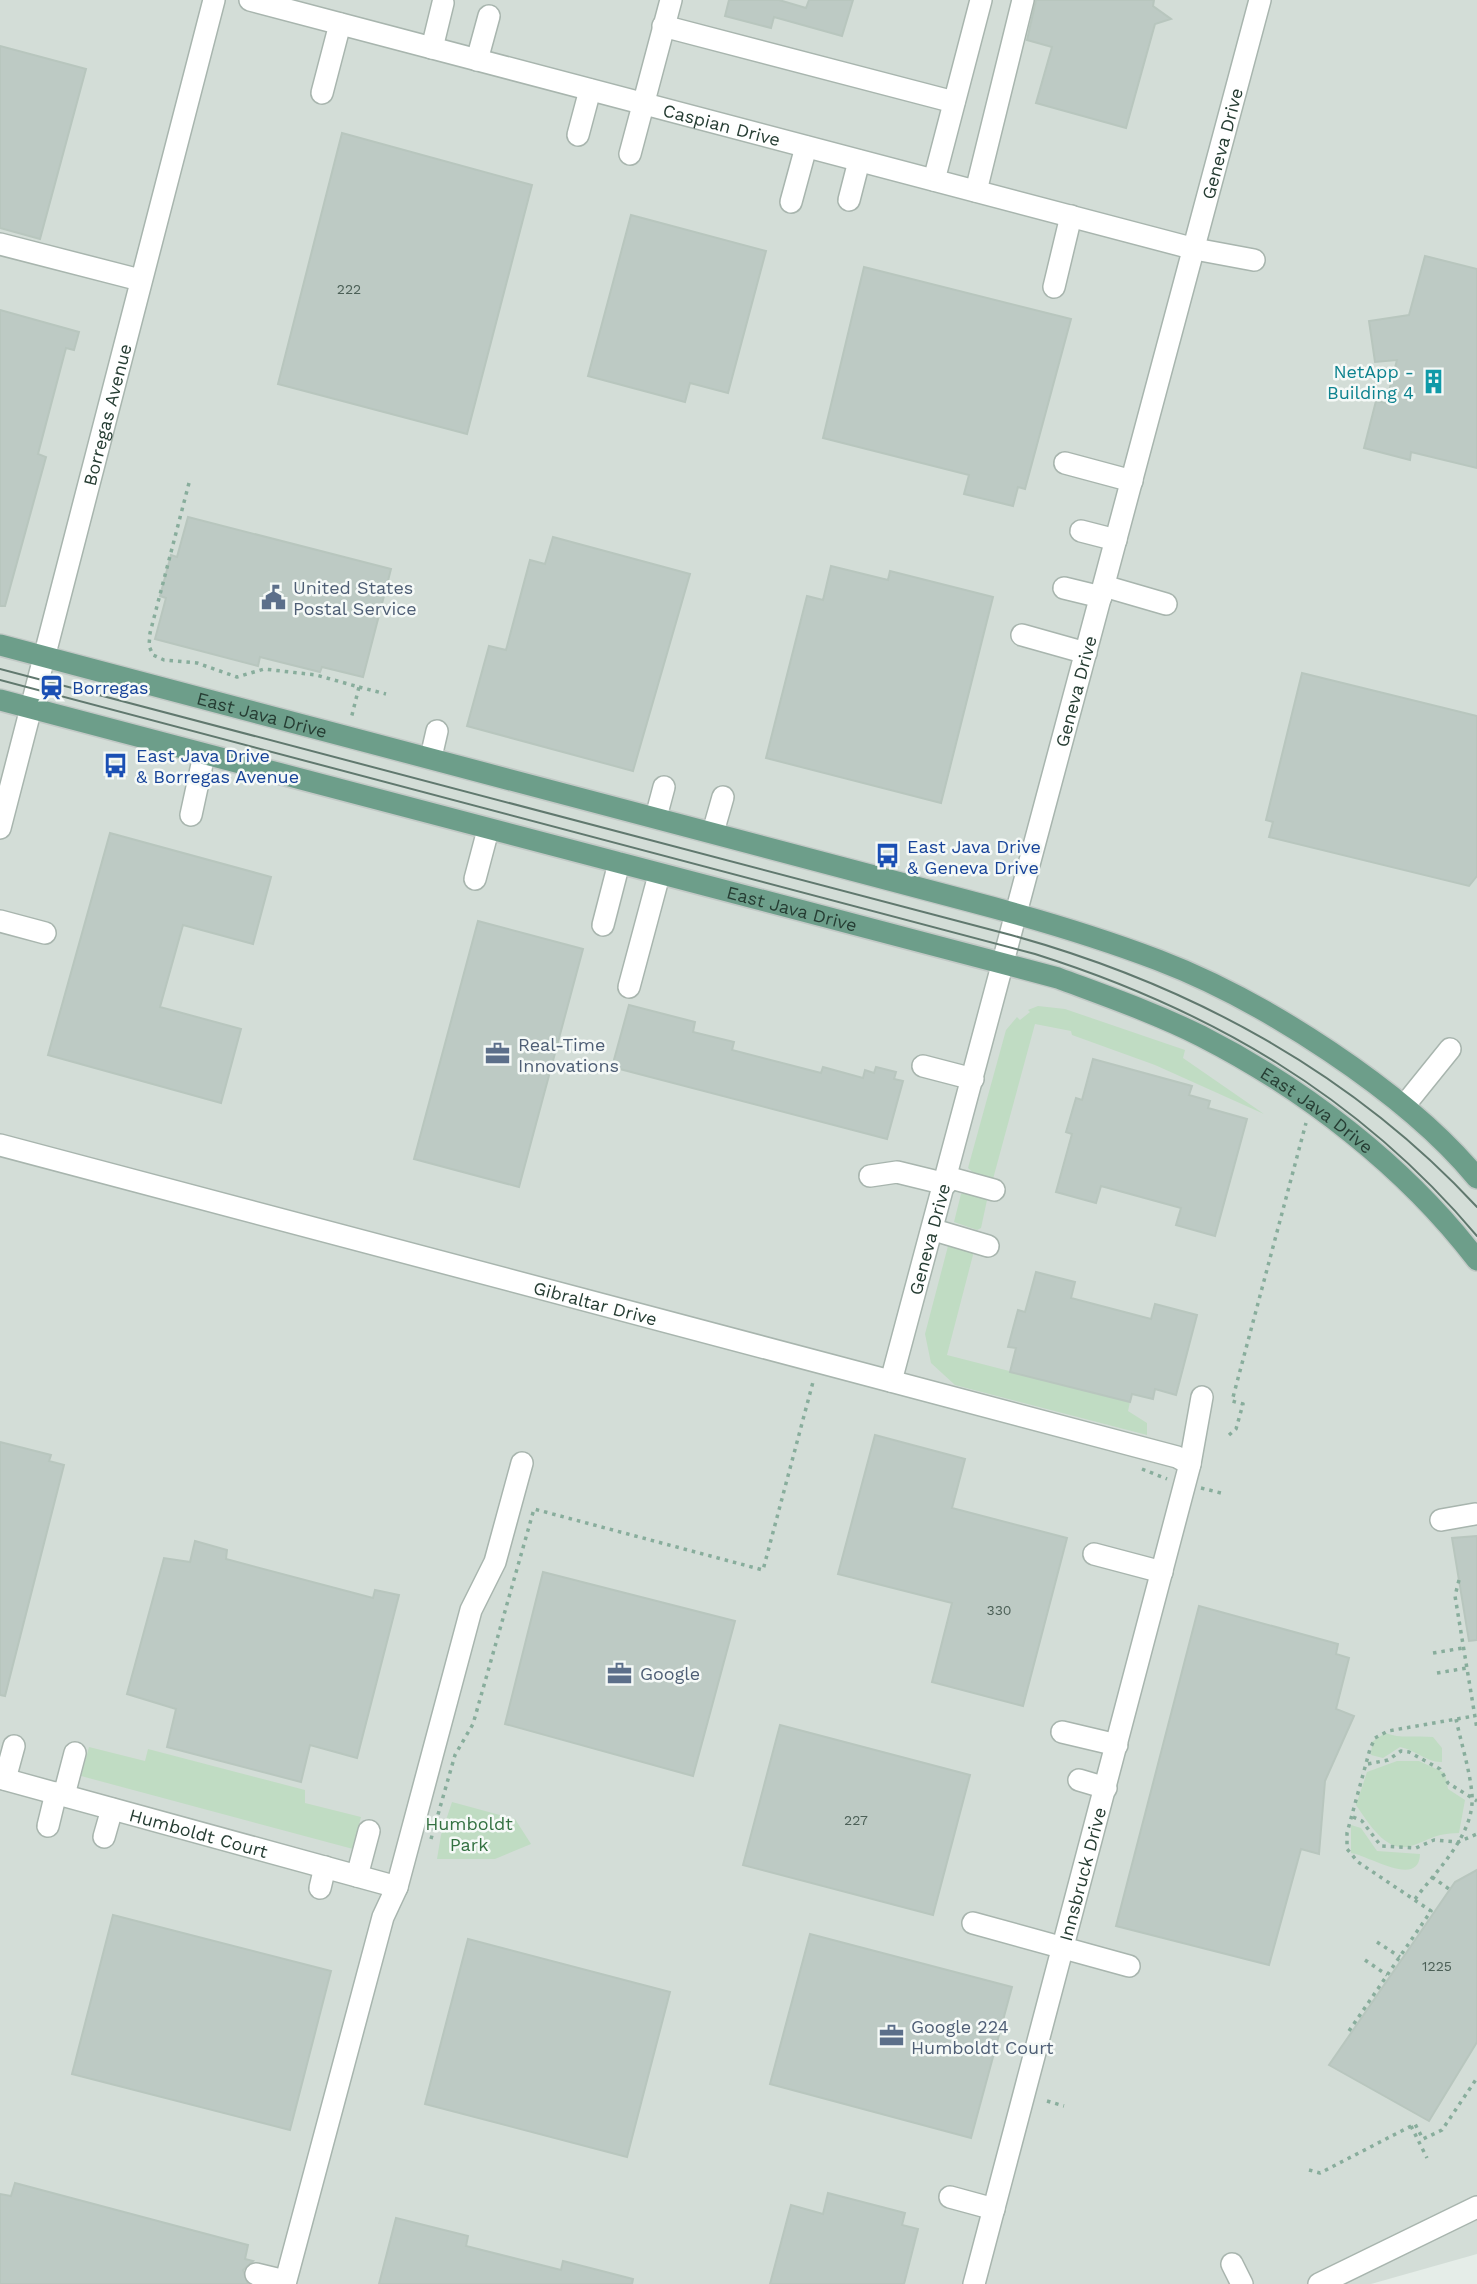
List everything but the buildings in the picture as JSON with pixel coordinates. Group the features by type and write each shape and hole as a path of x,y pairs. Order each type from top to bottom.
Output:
{"main road":[{"name":"East Java Drive","path":"0,645 1016,914 1161,961 1231,995 1324,1048 1404,1106 1477,1178"},
{"name":"East Java Drive","path":"0,700 1058,978 1125,1002 1201,1036 1273,1078 1341,1126 1405,1181 1477,1260"}],"street":[{"name":"Borregas Avenue","path":"0,828 214,0"},
{"name":"Caspian Drive","path":"250,0 1195,249 1254,260"},
{"path":"631,154 671,0"},
{"path":"934,180 981,0"},
{"path":"976,191 1023,0"},
{"name":"Geneva Drive","path":"891,1381 934,1230 1260,0"},
{"path":"432,48 443,3"},
{"path":"477,60 489,16"},
{"path":"322,93 340,24"},
{"path":"663,26 954,102"},
{"path":"578,135 590,90"},
{"path":"791,202 806,147"},
{"path":"849,200 859,160"},
{"path":"1054,286 1071,216"},
{"path":"0,244 141,280"},
{"path":"1065,463 1132,481"},
{"path":"1081,531 1116,540"},
{"path":"1064,588 1166,604"},
{"path":"1022,635 1086,653"},
{"path":"431,757 437,731"},
{"path":"191,816 204,755"},
{"path":"656,817 664,788"},
{"path":"713,832 723,797"},
{"path":"475,879 488,830"},
{"path":"603,925 619,863"},
{"path":"629,987 659,875"},
{"path":"0,921 45,933"},
{"path":"1404,1106 1450,1049"},
{"path":"923,1066 973,1079"},
{"name":"Gibraltar Drive","path":"0,1146 1177,1457 1190,1464"},
{"path":"870,1175 897,1171 994,1190"},
{"path":"934,1230 988,1246"},
{"name":"Innsbruck Drive","path":"974,2284 1190,1464 1202,1397"},
{"path":"257,2274 285,2283 291,2221 383,1917 397,1887 471,1611 495,1562 522,1463"},
{"path":"1441,1520 1475,1514"},
{"path":"1094,1554 1162,1572"},
{"path":"1062,1732 1117,1745"},
{"path":"3,1779 14,1746"},
{"path":"48,1826 75,1753"},
{"name":"Humboldt Court","path":"3,1779 397,1887"},
{"path":"1079,1780 1106,1788"},
{"path":"104,1837 112,1809"},
{"path":"357,1876 369,1831"},
{"path":"320,1888 325,1867"},
{"path":"973,1923 1129,1966"},
{"path":"950,2197 994,2209"},
{"path":"1319,2284 1477,2207"},
{"path":"1232,2263 1242,2284"}],"path":[{"path":"189,483 150,633 149,646 153,655 164,660 197,663 231,676 242,677 264,669 316,675 386,694"},
{"path":"351,719 359,687"},
{"path":"1228,1435 1236,1429 1243,1404 1232,1401 1306,1123"},
{"path":"427,1844 435,1834 455,1755 473,1724 534,1509 763,1570 813,1382"},
{"path":"1459,1580 1454,1588 1477,1729"},
{"path":"1433,1653 1463,1648"},
{"path":"1437,1673 1467,1668"},
{"path":"1349,2031 1431,1911 1351,1856 1346,1842 1370,1749 1381,1733 1475,1716"},
{"path":"1415,1899 1458,1842 1469,1819 1472,1795 1455,1719"},
{"path":"1367,1764 1388,1760 1401,1751 1409,1752 1440,1769 1455,1788 1472,1795 1477,1801"},
{"path":"1353,1817 1362,1822 1381,1846 1416,1848 1434,1840 1458,1842 1477,1834"},
{"path":"1432,1877 1449,1889"},
{"path":"1377,1942 1400,1957"},
{"path":"1365,1960 1388,1975"},
{"path":"1309,2171 1320,2173 1415,2124 1423,2139 1442,2130 1475,2086 1477,2078"},
{"path":"1047,2101 1064,2105"},
{"path":"1411,2126 1427,2158"}],"shaded area":[{"path":"0,0 1477,0 1477,2254 1371,2284 0,2284"}],"green space":[{"path":"1038,1006 1065,1009 1185,1050 1183,1058 1264,1114 1155,1065 1072,1035 1071,1031 1035,1024 993,1179 975,1174 968,1168 1006,1030 1017,1017 1020,1020 1030,1012 1028,1010"},
{"path":"969,1193 987,1200 981,1228 977,1230 954,1222 961,1194"},
{"path":"948,1246 974,1251 947,1355 1130,1402 1128,1411 1147,1423 1147,1435 955,1385 931,1363 925,1334"},
{"path":"1385,1733 1433,1737 1442,1748 1442,1762 1431,1761 1400,1747 1383,1758 1371,1755 1372,1742"},
{"path":"89,1747 145,1761 148,1749 305,1790 305,1803 361,1817 353,1849 81,1776"},
{"path":"1397,1761 1419,1761 1445,1773 1448,1789 1465,1800 1459,1833 1402,1847 1386,1841 1372,1828 1356,1805 1367,1772"},
{"name":"Humboldt Park","path":"452,1802 515,1819 531,1844 495,1859 437,1859 441,1835"},
{"path":"1351,1825 1361,1828 1377,1851 1420,1854 1417,1864 1411,1869 1402,1870 1351,1853"}],"tram line":[{"path":"0,669 1011,935 1077,955 1141,979 1203,1007 1263,1038 1321,1074 1376,1114 1428,1158 1477,1207"},
{"path":"0,680 1035,954 1099,976 1161,1001 1220,1030 1331,1099 1382,1140 1431,1186 1477,1236"}],"place":[{"name":"NetApp - Building 4","path":"1434,381"},
{"name":"United States Postal Service","path":"273,597"},
{"name":"Borregas","path":"52,687"},
{"name":"East Java Drive & Borregas Avenue","path":"116,765"},
{"name":"East Java Drive & Geneva Drive","path":"887,856"},
{"name":"Real-Time Innovations","path":"498,1054"},
{"name":"Google","path":"620,1673"},
{"name":"Google 224 Humboldt Court","path":"891,2036"}]}
